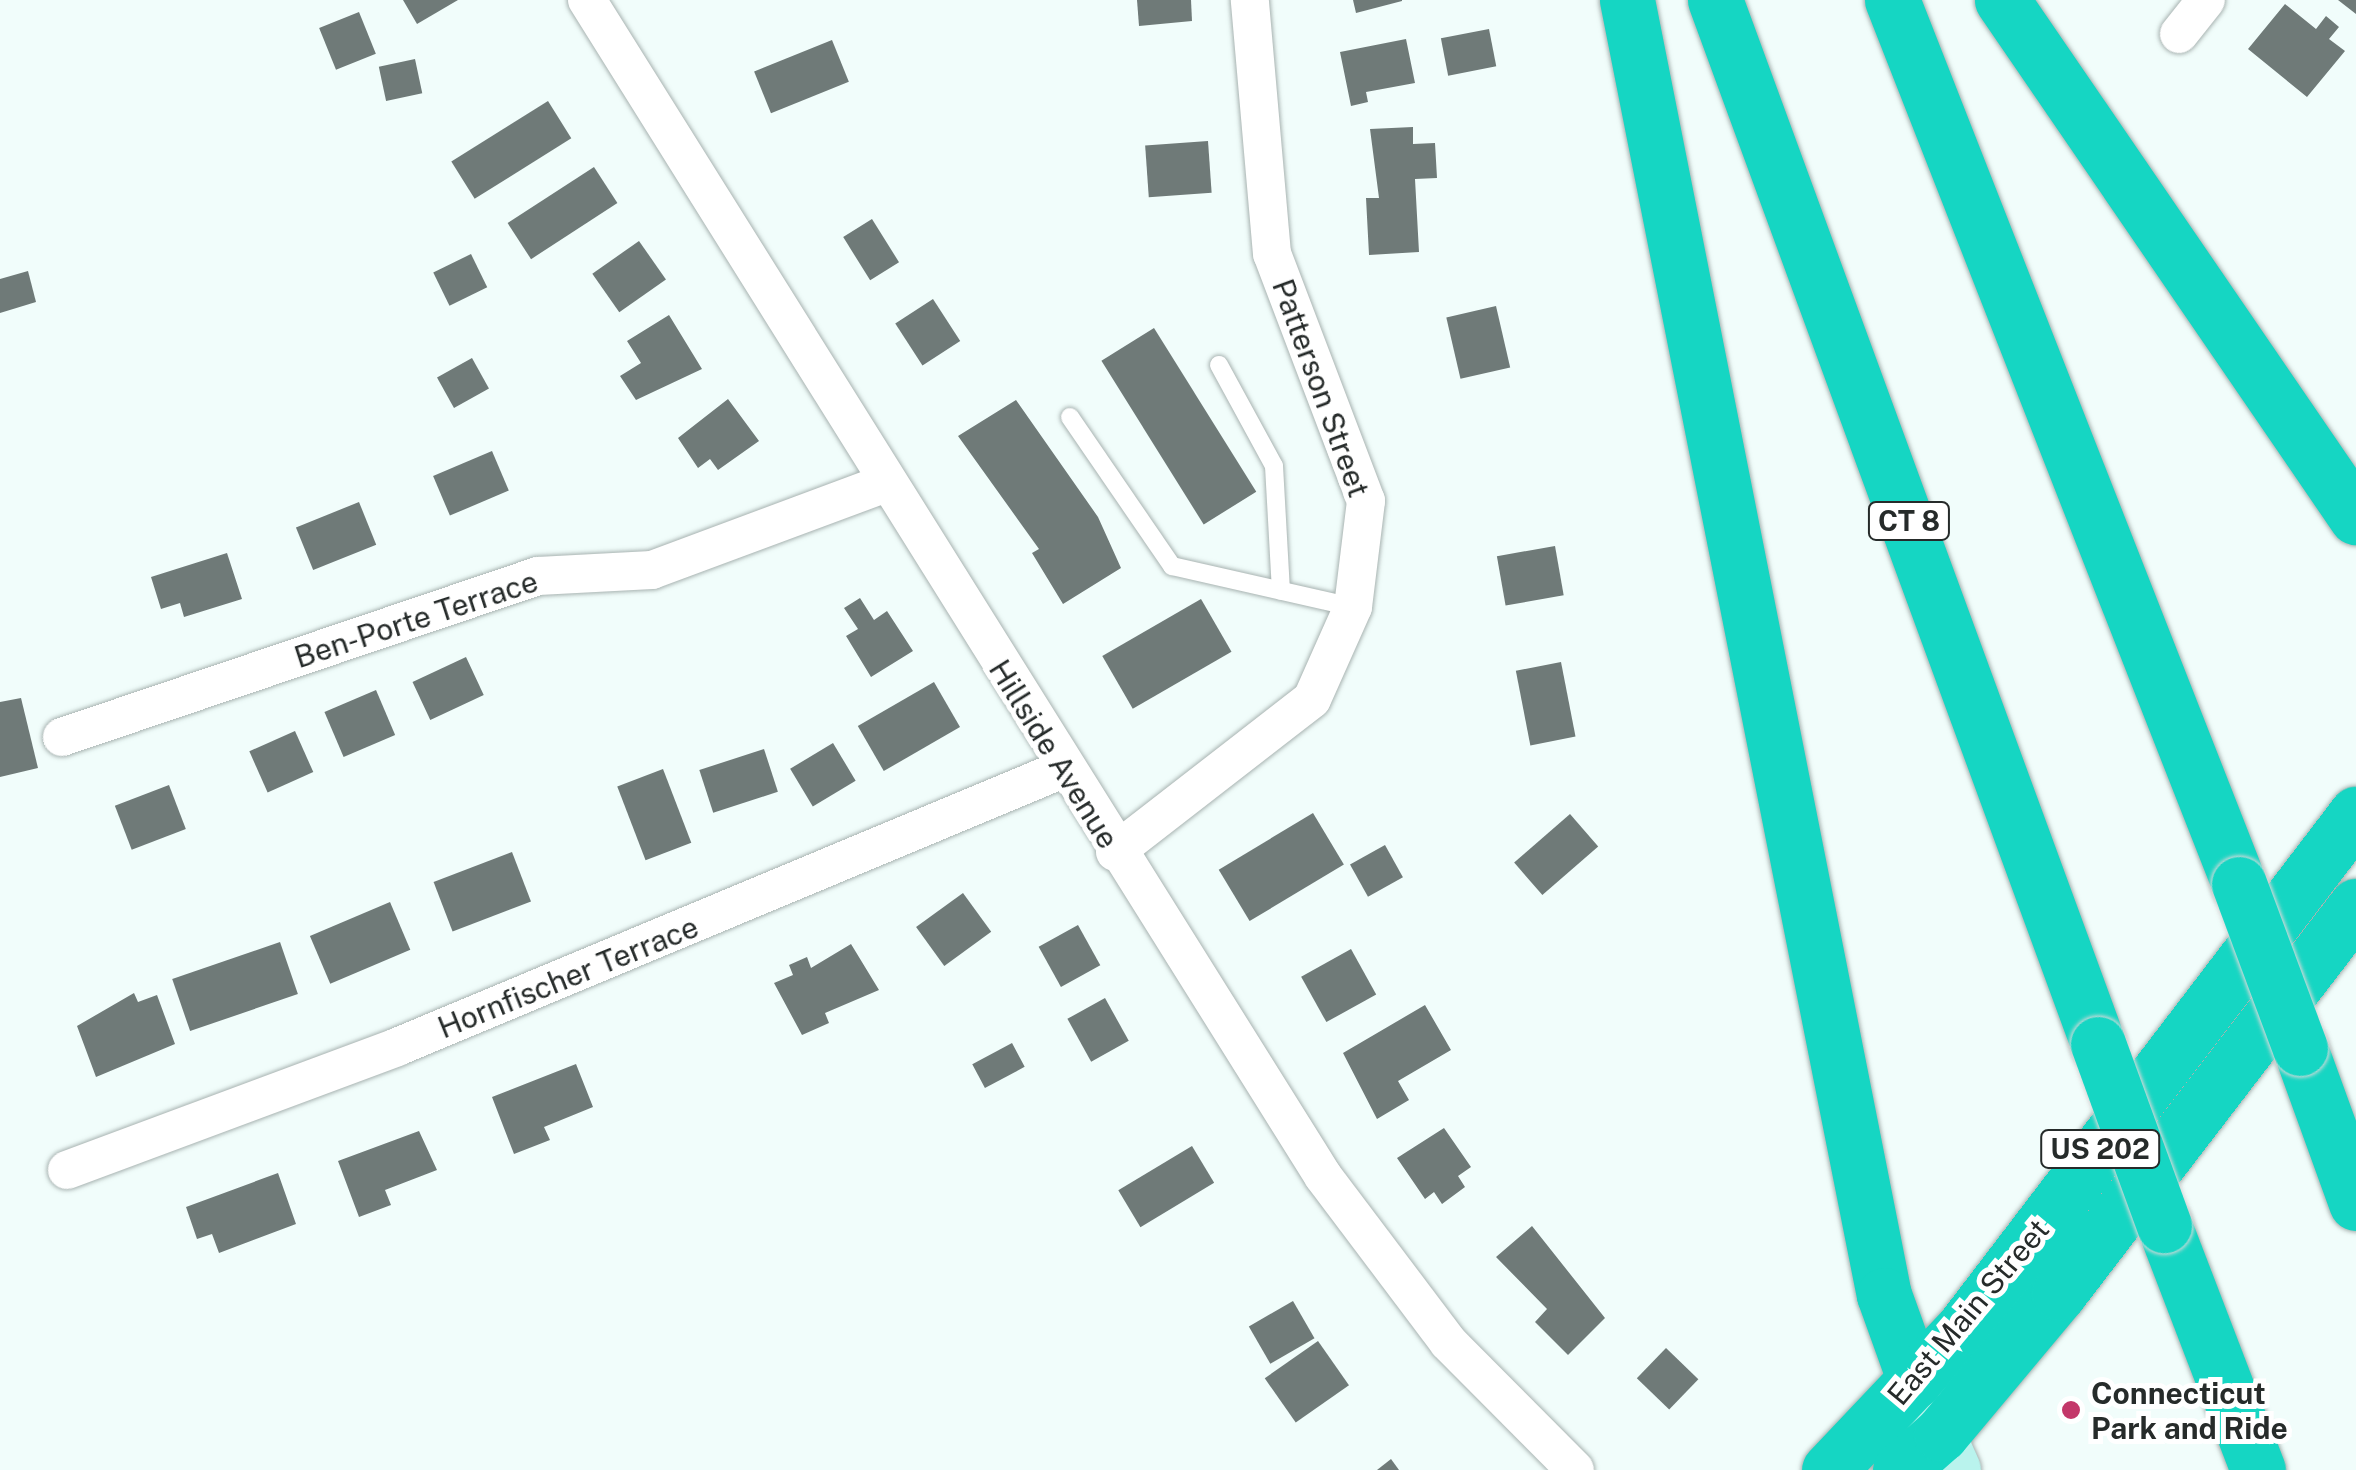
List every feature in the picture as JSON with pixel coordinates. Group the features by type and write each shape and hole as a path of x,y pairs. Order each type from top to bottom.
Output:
{"highway":[{"path":"1627,0 1884,1295 1915,1381"},
{"name":"CT 8","path":"1714,0 2164,1226 2258,1470"},
{"path":"1892,0 2239,884 2356,1203"},
{"path":"2002,0 2356,517"},
{"name":"East Main Street","path":"1828,1470 1915,1381 2356,814"},
{"name":"East Main Street","path":"1900,1470 1948,1452 2356,906"}],"main road":[{"path":"1915,1381 1948,1452"}],"street":[{"name":"Hillside Avenue","path":"587,0 1063,769 1323,1176 1448,1342 1574,1470"},
{"name":"Patterson Street","path":"1115,852 1312,699 1353,607 1366,501 1272,254 1250,0"},
{"path":"2180,34 2206,0"},
{"name":"Ben-Porte Terrace","path":"62,736 538,576 652,570 886,483"},
{"name":"Hornfischer Terrace","path":"67,1170 415,1040 1063,769"}],"lane":[{"path":"1218,365 1274,466 1281,591"},
{"path":"1070,417 1172,566 1353,607"}],"building":[{"path":"403,0 458,0 417,24"},
{"path":"1137,0 1191,0 1192,21 1139,26"},
{"path":"1353,0 1402,0 1402,1 1356,13"},
{"path":"2338,0 2356,0 2356,14"},
{"path":"2285,4 2316,29 2326,16 2339,27 2329,39 2345,51 2307,97 2248,49"},
{"path":"359,12 376,54 336,70 319,28"},
{"path":"1489,29 1496,66 1448,76 1441,38"},
{"path":"1406,39 1415,83 1366,92 1368,102 1351,106 1340,52"},
{"path":"832,40 849,82 771,113 754,71"},
{"path":"415,59 422,93 386,101 379,67"},
{"path":"548,101 571,138 475,199 451,161"},
{"path":"1413,127 1413,144 1435,143 1437,178 1415,179 1419,252 1369,255 1366,198 1379,198 1370,129"},
{"path":"1208,141 1212,193 1149,197 1145,145"},
{"path":"594,167 617,203 531,259 508,223"},
{"path":"872,219 899,262 870,280 843,237"},
{"path":"639,241 666,280 619,312 592,274"},
{"path":"471,254 487,287 449,306 433,272"},
{"path":"28,271 36,302 0,313 0,279"},
{"path":"933,299 960,341 922,365 895,324"},
{"path":"1496,306 1510,367 1460,379 1446,317"},
{"path":"669,315 702,369 636,400 620,376 641,363 627,341"},
{"path":"1154,328 1256,492 1204,525 1101,361"},
{"path":"472,358 489,389 454,408 437,377"},
{"path":"728,399 759,441 718,470 710,459 698,468 678,438"},
{"path":"1016,400 1098,517 1121,568 1063,604 1032,553 1039,549 958,436"},
{"path":"492,451 509,491 450,516 433,476"},
{"path":"359,502 376,545 313,570 296,527"},
{"path":"1555,546 1564,595 1506,605 1497,556"},
{"path":"227,553 242,599 184,617 180,603 161,609 151,577"},
{"path":"860,598 874,620 887,611 913,651 871,677 846,636 858,629 844,608"},
{"path":"1201,599 1232,652 1133,709 1102,656"},
{"path":"466,657 484,695 430,720 413,682"},
{"path":"1561,662 1576,737 1530,745 1516,671"},
{"path":"934,682 960,727 884,771 858,726"},
{"path":"376,690 395,735 344,757 324,712"},
{"path":"21,698 38,768 0,777 0,702"},
{"path":"295,731 313,772 268,792 249,751"},
{"path":"833,743 856,781 813,806 790,769"},
{"path":"764,749 778,792 713,813 699,770"},
{"path":"663,769 691,843 646,860 617,787"},
{"path":"169,785 186,829 132,850 115,806"},
{"path":"1313,813 1344,864 1250,921 1219,870"},
{"path":"1570,814 1598,846 1542,895 1514,863"},
{"path":"1385,845 1403,877 1368,897 1350,864"},
{"path":"512,852 531,901 453,932 434,882"},
{"path":"963,893 991,932 944,966 916,927"},
{"path":"390,902 410,950 330,984 310,936"},
{"path":"1078,925 1100,965 1061,987 1039,947"},
{"path":"280,942 298,994 190,1031 172,979"},
{"path":"851,944 879,990 825,1013 829,1023 802,1035 774,983 793,975 789,965 807,957 811,968"},
{"path":"1351,949 1376,994 1326,1022 1301,977"},
{"path":"134,993 138,1002 157,995 175,1044 96,1077 77,1026"},
{"path":"1105,998 1129,1041 1091,1062 1067,1019"},
{"path":"1425,1005 1451,1050 1398,1081 1409,1100 1377,1119 1343,1053"},
{"path":"1012,1043 1025,1067 985,1088 972,1064"},
{"path":"576,1064 593,1107 544,1127 550,1140 514,1154 492,1097"},
{"path":"1444,1128 1471,1167 1458,1176 1465,1187 1442,1204 1434,1192 1425,1199 1397,1158"},
{"path":"419,1131 437,1170 385,1190 391,1205 359,1217 338,1161"},
{"path":"1192,1146 1214,1183 1140,1227 1118,1190"},
{"path":"278,1173 296,1224 219,1253 212,1234 197,1239 186,1207"},
{"path":"1532,1226 1605,1318 1568,1355 1535,1322 1547,1309 1496,1257"},
{"path":"1293,1301 1314,1338 1270,1364 1249,1326"},
{"path":"1318,1341 1349,1385 1296,1423 1265,1378"},
{"path":"1666,1348 1698,1379 1669,1409 1637,1378"},
{"path":"1391,1459 1399,1470 1377,1470"}],"place":[{"name":"Connecticut Park and Ride","path":"2071,1410"}]}
